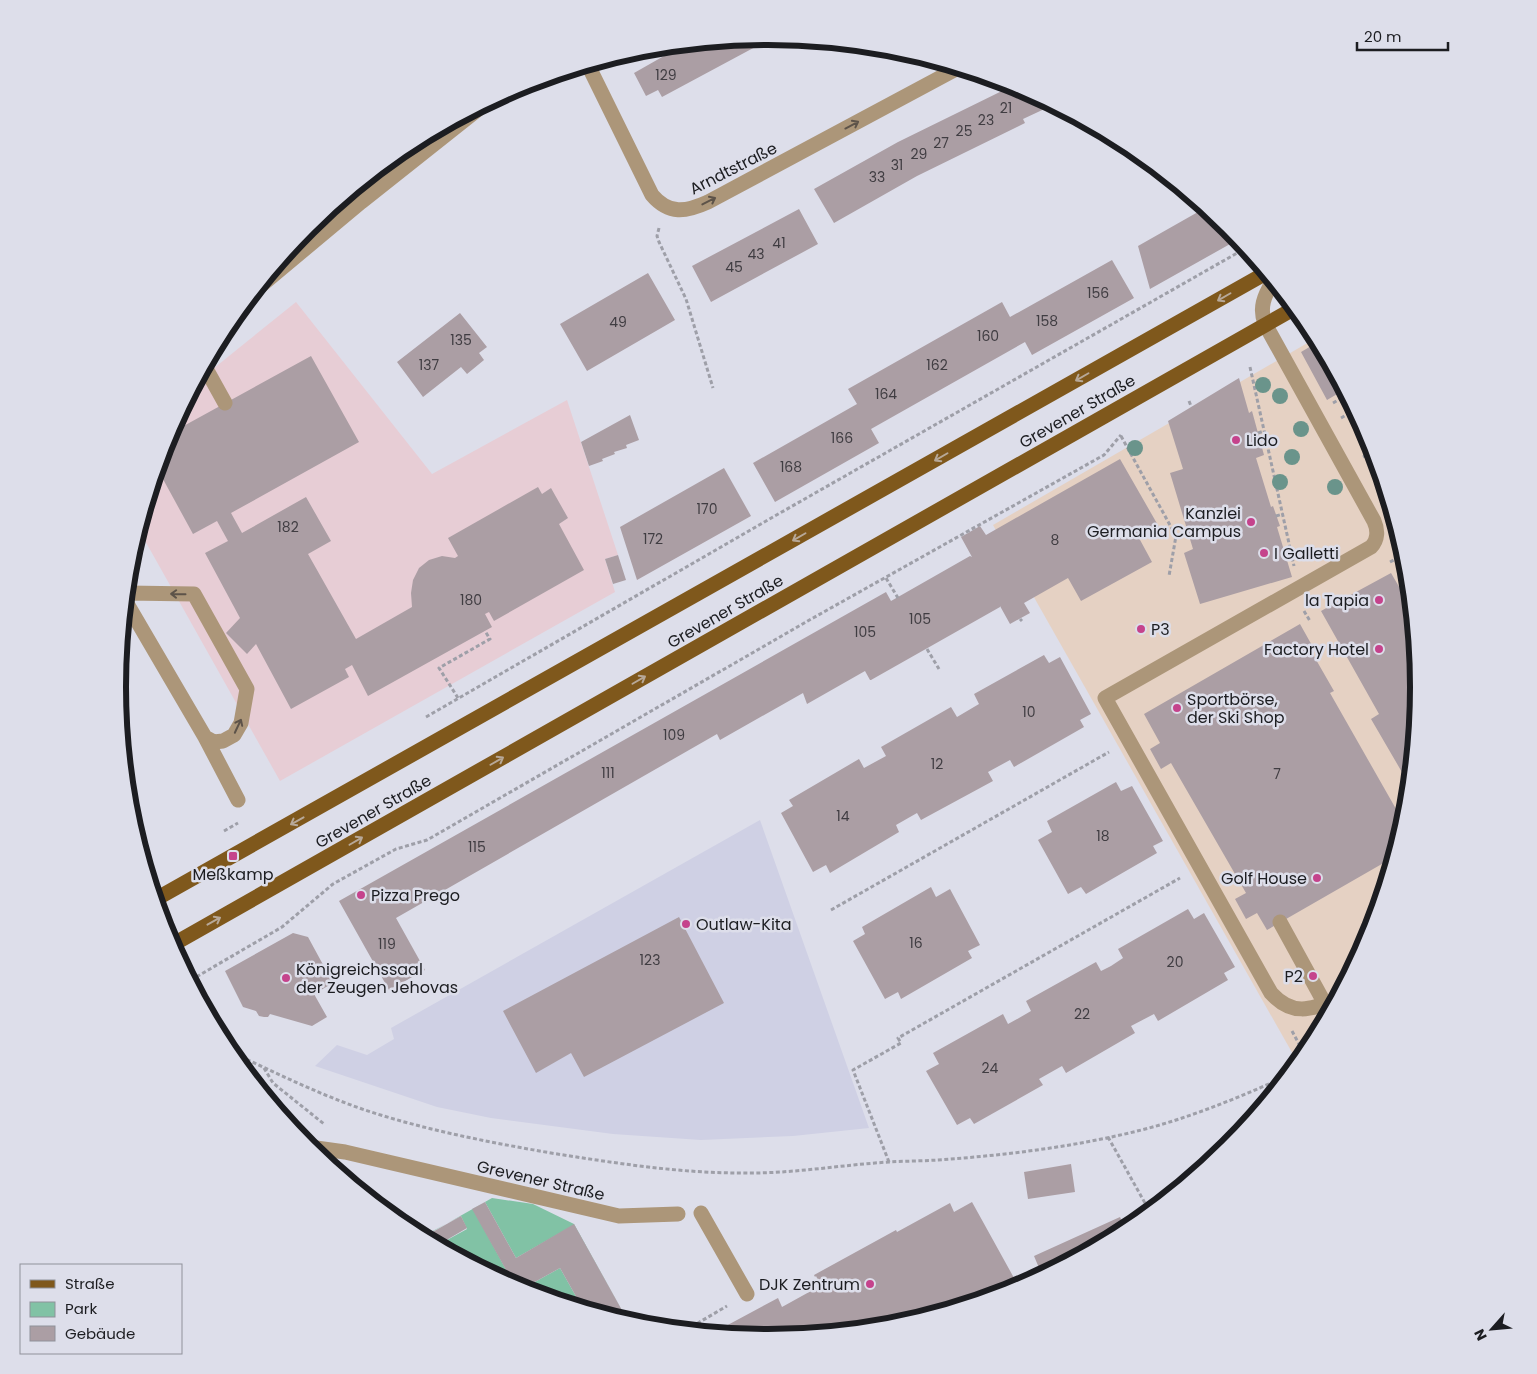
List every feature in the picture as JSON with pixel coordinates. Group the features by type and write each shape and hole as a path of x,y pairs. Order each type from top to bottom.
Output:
{"main road":[{"name":"Grevener Straße","path":"162,896 1260,275"},
{"name":"Grevener Straße","path":"178,940 1289,311"}],"street":[{"path":"591,70 652,195 663,205"},
{"name":"Arndtstraße","path":"663,205 680,210 695,208 951,72"},
{"path":"284,266 457,126"},
{"path":"1270,286 1262,306 1265,324 1276,347 1374,521 1377,528 1376,539 1371,546 1105,698 1271,993 1282,1003 1296,1009 1310,1009 1327,1003"},
{"path":"209,374 226,403"},
{"path":"134,593 194,594 247,689 241,722 234,735 223,741 214,742 205,737"},
{"path":"131,611 205,737 238,800"},
{"path":"1280,922 1329,1000"},
{"name":"Grevener Straße","path":"323,1149 345,1152 619,1216 678,1214"},
{"path":"701,1213 747,1294"}],"path":[{"path":"663,205 657,236 686,299 713,388"},
{"path":"421,721 756,526 1239,252"},
{"path":"1244,366 1276,347"},
{"path":"1250,367 1304,611 1310,621"},
{"path":"1191,406 1187,400 1194,394"},
{"path":"196,977 282,927 333,884 396,849 427,840 1104,455 1121,436 1129,431"},
{"path":"1258,433 1264,432"},
{"path":"1121,436 1176,536 1169,576"},
{"path":"1276,516 1282,514"},
{"path":"886,578 898,598"},
{"path":"458,698 439,668 490,639 485,631"},
{"path":"928,649 939,668"},
{"path":"831,910 1129,740"},
{"path":"221,833 241,821"},
{"path":"889,1162 853,1070 901,1043 898,1038 1200,867"},
{"path":"245,1058 364,1110 479,1140 604,1162 674,1170 744,1173 937,1160 1046,1148 1152,1127 1238,1098 1275,1081"},
{"path":"264,1067 273,1084 328,1127"},
{"path":"1108,1137 1146,1205"},
{"path":"695,1325 722,1309"}],"shaded area":[{"path":"296,302 432,474 567,400 618,555 605,559 615,592 280,781 144,539 148,521 175,441 210,371"},
{"path":"1309,342 1324,366 1362,441 1389,521 1405,603 1409,645 1409,729 1405,771 1389,853 1362,933 1324,1008 1294,1056 993,525"},
{"name":"Outlaw-Kita","path":"760,820 869,1128 793,1136 701,1140 613,1134 491,1118 437,1107 315,1066 337,1045 367,1055 394,1039 391,1028"}],"green space":[{"path":"492,1198 533,1204 574,1224 623,1312 574,1225 516,1258 485,1202 473,1209 508,1273 444,1241 467,1229 461,1216 447,1223"},
{"path":"560,1268 578,1300 562,1295 532,1283"}],"building":[{"path":"759,45 662,97 658,90 646,96 634,73 670,52 727,46"},
{"path":"1004,90 1046,108 1023,119 1025,123 917,176 834,223 814,189 898,142"},
{"path":"799,209 818,244 711,302 692,266"},
{"path":"1199,211 1232,243 1150,289 1138,246"},
{"path":"1112,260 1134,298 1032,355 1025,342 871,429 879,443 775,502 753,463 857,404 848,389 1002,302 1010,317"},
{"path":"648,273 675,320 587,371 560,324"},
{"path":"460,313 487,347 479,353 484,360 467,374 461,367 423,397 397,362"},
{"path":"1312,346 1339,393 1327,400 1301,352"},
{"path":"311,356 359,442 231,513 242,533 306,497 331,541 308,554 356,639 412,607 411,593 413,580 419,568 429,560 442,556 455,558 458,556 448,538 538,487 542,494 551,488 568,518 559,524 584,570 494,621 489,612 485,614 492,627 368,696 352,665 345,669 349,677 291,709 256,644 247,654 226,633 240,618 205,553 228,541 217,521 193,534 162,478 182,427"},
{"path":"1239,378 1249,413 1252,411 1264,455 1256,458 1271,507 1273,506 1280,526 1277,527 1292,577 1200,604 1184,553 1193,549 1170,473 1183,469 1168,421"},
{"path":"630,415 639,440 626,445 627,448 614,452 615,454 602,459 603,461 589,466 581,442"},
{"path":"1120,459 1159,527 1139,538 1152,562 1081,601 1068,578 1024,603 1030,613 1010,624 1000,606 871,680 865,671 807,704 803,693 720,740 717,734 396,918 425,970 389,990 339,901 886,592 891,601 970,556 972,557 961,537 980,526 986,535"},
{"path":"724,468 751,516 637,580 620,527"},
{"path":"618,555 626,580 613,584 605,559"},
{"name":"Factory Hotel","path":"1391,573 1404,595 1409,645 1410,687 1409,729 1404,776 1371,719 1379,714 1321,611"},
{"path":"1300,624 1314,649 1311,651 1334,691 1330,693 1398,812 1386,861 1267,930 1257,913 1246,919 1235,899 1246,893 1171,763 1161,769 1150,749 1160,743 1144,714"},
{"path":"1044,655 1049,663 1060,657 1091,714 1080,720 1084,727 1014,767 1010,760 988,772 993,781 921,820 917,813 896,825 899,832 830,873 826,865 813,872 781,813 793,806 789,800 859,759 864,768 886,756 881,747 951,707 957,717 979,704 974,694"},
{"path":"1116,782 1121,791 1132,786 1163,841 1153,846 1157,853 1086,894 1081,887 1068,894 1038,840 1052,832 1047,821"},
{"path":"931,887 936,897 950,889 980,945 968,951 972,958 901,999 898,992 885,999 853,941 865,934 862,927"},
{"path":"1188,909 1194,919 1204,913 1235,967 1224,973 1228,980 1158,1021 1154,1014 1131,1026 1135,1033 1066,1073 1062,1066 1039,1079 1043,1085 974,1124 970,1118 957,1125 926,1071 939,1064 933,1053 1003,1014 1008,1024 1019,1018 1031,1011 1026,1001 1096,962 1101,971 1111,966 1123,958 1118,949"},
{"path":"679,917 724,1003 584,1077 571,1053 536,1073 503,1011"},
{"path":"293,933 308,937 333,983 314,994 327,1017 312,1026 270,1014 268,1017 259,1016 256,1011 243,1007 225,971"},
{"path":"1071,1164 1075,1192 1028,1199 1024,1172"},
{"path":"485,1202 516,1258 574,1224 623,1312 578,1300 560,1268 532,1283 508,1273 472,1209"},
{"path":"972,1202 1015,1280 975,1295 935,1307 894,1317 853,1324 852,1321 845,1325 810,1328 724,1328 778,1298 782,1307 820,1286 814,1275 896,1230 897,1232 950,1203 954,1212"},
{"path":"461,1216 467,1228 444,1241 431,1233"},
{"path":"1120,1217 1123,1223 1090,1243 1039,1269 1034,1256"}],"place":[{"name":"Lido","path":"1236,440"},
{"name":"Kanzlei Germania Campus","path":"1251,522"},
{"name":"I Galletti","path":"1264,553"},
{"name":"la Tapia","path":"1379,600"},
{"name":"P3","path":"1141,629"},
{"name":"Factory Hotel","path":"1379,649"},
{"name":"Sportbörse, der Ski Shop","path":"1177,708"},
{"name":"Meßkamp","path":"233,856"},
{"name":"Golf House","path":"1317,878"},
{"name":"Pizza Prego","path":"361,895"},
{"name":"Outlaw-Kita","path":"686,924"},
{"name":"P2","path":"1313,976"},
{"name":"Königreichssaal der Zeugen Jehovas","path":"286,978"},
{"name":"DJK Zentrum","path":"870,1284"}]}
